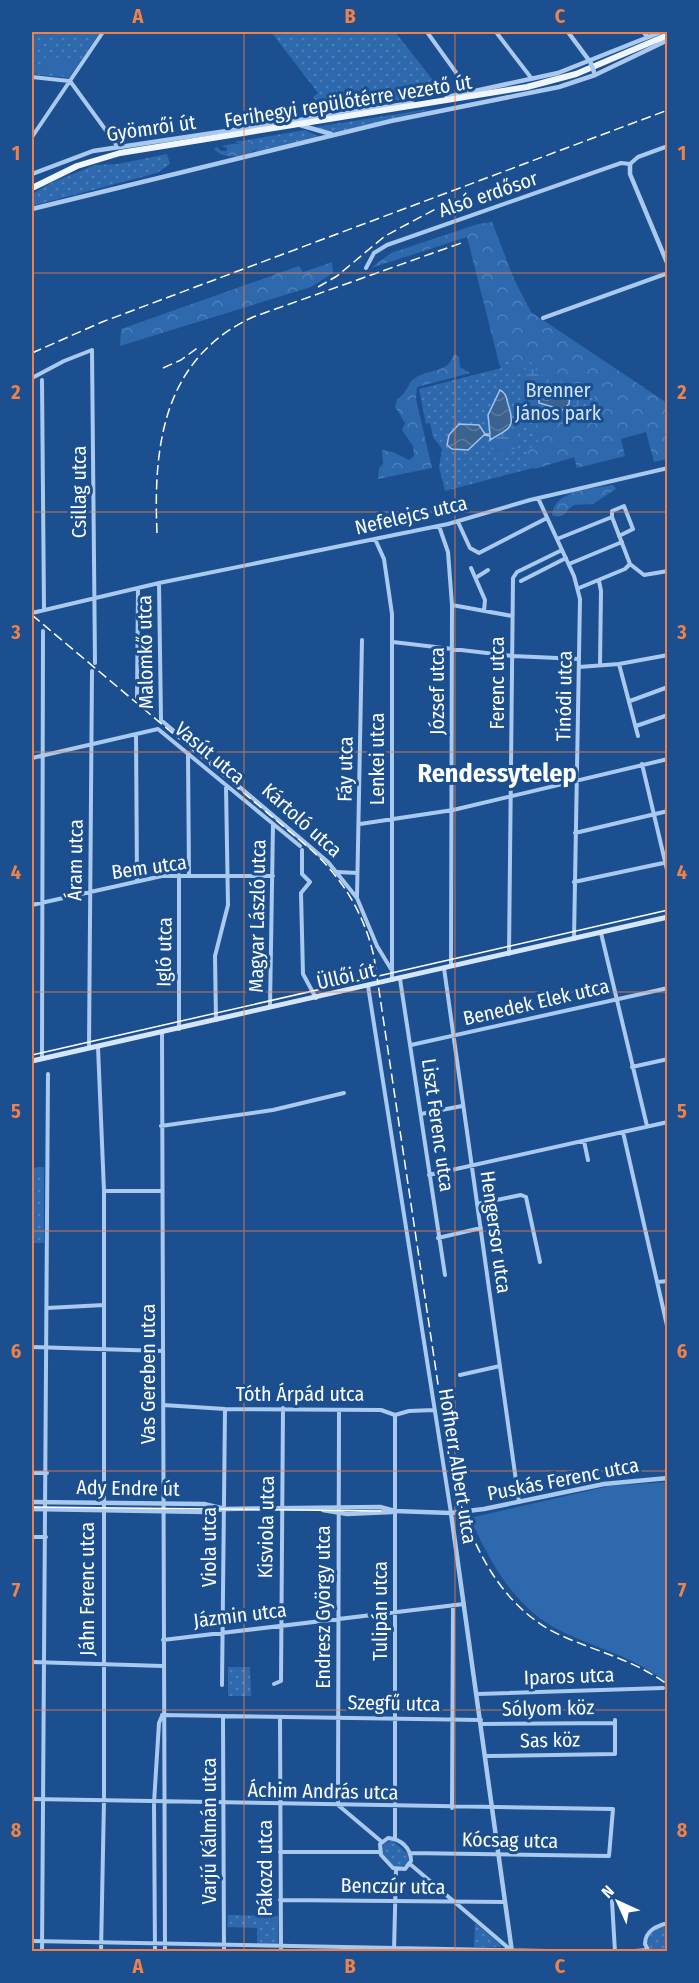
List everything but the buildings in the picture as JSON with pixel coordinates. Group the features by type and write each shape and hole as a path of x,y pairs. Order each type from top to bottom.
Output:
{"main road":[{"name":"Ferihegyi repülőtérre vezető út","path":"32,188 77,166 114,155 527,87 576,74 668,35"},
{"name":"Üllői út","path":"32,1061 668,917"}],"street":[{"path":"32,137 103,32"},
{"path":"427,32 471,93"},
{"path":"496,32 532,80"},
{"path":"568,32 590,62 595,74"},
{"path":"643,32 648,37"},
{"name":"Gyömrői út","path":"32,174 82,154 118,147 471,93 532,80 590,62 661,32"},
{"path":"32,209 341,133 534,93 595,74 668,40"},
{"path":"32,76 70,81 118,147"},
{"path":"300,124 326,135 341,133"},
{"name":"Alsó erdősor","path":"366,268 374,253 387,245 621,163 630,164 638,157 668,146"},
{"path":"630,164 630,174 668,265"},
{"path":"543,318 668,273"},
{"name":"Csillag utca","path":"32,378 64,361 92,350 95,663"},
{"path":"42,380 44,609"},
{"name":"Nefelejcs utca","path":"33,611 458,522 538,498 668,468"},
{"name":"Tinódi utca","path":"538,498 579,588 578,780 573,882 574,939"},
{"path":"619,536 633,529 624,506 612,511 612,517 621,542 630,564 644,574 668,571"},
{"path":"557,539 612,517"},
{"path":"458,522 470,548 479,553 547,518"},
{"name":"József utca","path":"439,526 448,552 452,605 451,966"},
{"name":"Lenkei utca","path":"375,539 384,559 391,601 393,642 391,969 393,980"},
{"path":"569,564 621,542"},
{"name":"Ferenc utca","path":"509,954 514,574 562,550"},
{"path":"521,580 566,558"},
{"path":"579,588 625,569 630,564"},
{"path":"471,568 477,577 485,600 484,611"},
{"path":"477,577 488,570"},
{"path":"599,581 601,591 600,665"},
{"name":"Malomkő utca","path":"159,583 162,720"},
{"path":"137,697 138,589"},
{"path":"452,605 512,616"},
{"path":"42,1059 43,631"},
{"name":"Fáy utca","path":"357,898 362,640"},
{"path":"393,642 513,656 579,659"},
{"path":"579,667 619,664 668,655"},
{"path":"619,664 638,736"},
{"name":"Áram utca","path":"89,1049 92,671"},
{"path":"630,701 668,687"},
{"path":"636,726 668,715"},
{"name":"Kártoló utca","path":"162,720 302,837 337,872 357,898 377,946 391,969"},
{"name":"Vasút utca","path":"136,734 158,729 301,848 302,874 310,882 301,893 303,974 316,998"},
{"path":"32,758 136,734 137,880"},
{"path":"188,753 189,875"},
{"path":"360,824 453,810 668,759"},
{"path":"642,764 668,874"},
{"path":"216,1020 215,956 228,905 226,786"},
{"path":"575,832 668,811"},
{"name":"Magyar László utca","path":"270,1007 273,825"},
{"path":"573,882 666,862"},
{"path":"337,872 358,873"},
{"name":"Bem utca","path":"32,905 137,880 179,875 273,876"},
{"name":"Igló utca","path":"179,875 179,1029"},
{"path":"601,933 647,1126"},
{"name":"Hengersor utca","path":"444,967 519,1502"},
{"name":"Liszt Ferenc utca","path":"400,979 445,1275"},
{"name":"Hofherr Albert utca","path":"368,986 451,1513 494,1808 512,1951"},
{"name":"Benedek Elek utca","path":"411,1045 668,988"},
{"name":"Vas Gereben utca","path":"162,1033 164,1504 162,1715 166,1803 165,1952"},
{"name":"Jáhn Ferenc utca","path":"98,1047 104,1191 102,1503 104,1800 100,1952"},
{"path":"632,1067 668,1059"},
{"path":"42,1952 46,1662 48,1074"},
{"path":"161,1126 273,1110 345,1093"},
{"path":"421,1114 462,1106"},
{"path":"429,1174 472,1167 668,1122"},
{"path":"623,1132 667,1328"},
{"path":"584,1141 588,1160"},
{"path":"104,1191 162,1191"},
{"path":"477,1204 521,1195 526,1197 540,1262"},
{"path":"438,1238 481,1228"},
{"path":"657,1282 668,1281"},
{"path":"47,1308 104,1305"},
{"path":"32,1347 163,1351"},
{"path":"460,1375 500,1366"},
{"name":"Tóth Árpád utca","path":"163,1405 225,1409 381,1410 395,1415 409,1411 434,1410"},
{"name":"Kisviola utca","path":"274,1684 281,1682 283,1408"},
{"name":"Viola utca","path":"222,1684 225,1409"},
{"name":"Endresz György utca","path":"339,1410 339,1805"},
{"name":"Tulipán utca","path":"395,1415 395,1839"},
{"path":"32,1473 47,1473"},
{"name":"Puskás Ferenc utca","path":"464,1512 597,1485 668,1478"},
{"name":"Ady Endre út","path":"32,1502 204,1504 224,1509"},
{"name":"Ady Endre út","path":"32,1509 206,1512 224,1509 317,1509 339,1506 380,1507 395,1511 464,1512"},
{"name":"Ady Endre út","path":"317,1509 338,1513 381,1514 395,1511"},
{"path":"32,1537 46,1537"},
{"name":"Jázmin utca","path":"163,1640 464,1604"},
{"path":"452,1808 453,1605"},
{"path":"32,1662 163,1666"},
{"name":"Iparos utca","path":"477,1694 663,1688"},
{"name":"Vas Gereben utca","path":"155,1952 154,1803 159,1723 162,1715"},
{"name":"Szegfű utca","path":"162,1715 453,1719 481,1722"},
{"name":"Varjú Kálmán utca","path":"223,1716 224,1952"},
{"name":"Pákozd utca","path":"280,1717 281,1949"},
{"name":"Sólyom köz","path":"481,1722 615,1722 615,1754"},
{"name":"Sas köz","path":"486,1756 615,1754"},
{"name":"Áchim András utca","path":"32,1799 154,1803 613,1809 609,1856"},
{"path":"339,1805 382,1842"},
{"path":"380,1852 382,1842 388,1838 395,1839 410,1853 410,1864 512,1951"},
{"path":"280,1852 380,1852 396,1870 394,1950"},
{"name":"Kócsag utca","path":"410,1853 609,1856"},
{"path":"396,1870 403,1870 410,1864"},
{"name":"Benczúr utca","path":"280,1900 506,1902"},
{"path":"612,1901 615,1952"},
{"path":"622,1952 648,1951 644,1942 648,1934 668,1923"},
{"path":"32,1941 281,1949 601,1952"}],"green space":[{"path":"32,32 100,32 69,78 32,74"},
{"path":"271,32 395,32 444,94 325,110 313,97 318,93"},
{"path":"46,55 77,62 68,76 41,71"},
{"path":"436,108 332,133 315,127"},
{"path":"305,130 319,137 254,152 258,148 256,140 243,144 235,142"},
{"path":"256,140 258,148 248,154 230,156 214,149 217,147 221,151 227,151 227,148 222,146"},
{"path":"167,154 170,164 157,173 32,206 32,194 53,182 95,165 118,164"},
{"path":"492,222 514,279 531,312 667,403 667,459 654,462 646,432 621,439 625,456 577,468 574,457 535,469 527,459 528,449 538,444 535,427 540,419 560,412 572,416 594,405 594,394 580,383 547,380 528,359 516,374 511,370 509,358 502,361 500,367 467,237 371,268 391,253 478,224"},
{"path":"332,262 333,273 311,287 120,346 121,329 299,266 303,272"},
{"name":"Brenner János park","path":"503,321 664,404 620,438 575,457 445,491 439,467 442,449 433,437 430,423 426,424 419,389 501,368 491,324"},
{"path":"454,354 459,357 460,367 470,373 417,387 416,399 432,468 378,479 379,468 383,464 382,450 393,452 409,460 414,456 413,446 402,430 405,423 395,407 397,399 404,394 415,378 443,368"},
{"path":"532,368 547,379 555,380 554,385 539,393 543,405 559,410 569,404 570,400 565,389 557,385 572,385 580,389 584,402 574,415 560,411 547,417 536,410 525,391 522,377 522,370"},
{"path":"512,425 518,434 516,448 500,454 491,453 492,437"},
{"path":"613,485 616,489 593,504 574,505 562,516 552,515 555,506 567,495 585,489"},
{"path":"44,1167 44,1243 32,1243 32,1168"},
{"path":"668,1482 667,1683 628,1659 561,1631 530,1610 517,1597 495,1567 470,1518 609,1486"},
{"path":"228,1667 250,1667 251,1696 228,1696"},
{"path":"392,1840 408,1854 408,1863 401,1868 393,1867 382,1855 383,1844"},
{"path":"228,1915 278,1916 278,1945 257,1944 257,1928 227,1927"},
{"path":"475,1923 501,1945 501,1947 474,1947"},
{"path":"667,1923 667,1951 649,1952 645,1944 648,1934"}],"water":[{"path":"554,385 565,389 570,395 569,404 563,410 539,403 539,393"},
{"path":"500,390 506,395 511,425 490,440 490,436 484,435 468,450 452,449 447,445 449,435 459,424 479,425 485,434 490,434 488,415"}],"tram line":[{"path":"32,1055 668,910"},
{"path":"32,1507 381,1511"}],"railway":[{"path":"32,353 102,322 668,110"},
{"path":"318,287 337,276 385,236 443,205"},
{"path":"157,533 158,467 162,436 170,407 182,380 200,356 223,334 253,317 464,242"},
{"path":"163,368 181,360 200,346"},
{"path":"32,615 308,847 331,871 350,897 364,925 374,957 448,1451 453,1478 471,1532 497,1581 515,1603 536,1621 560,1635 642,1669 668,1685"}],"district":[{"name":"Rendessytelep","path":"497,773"}]}
